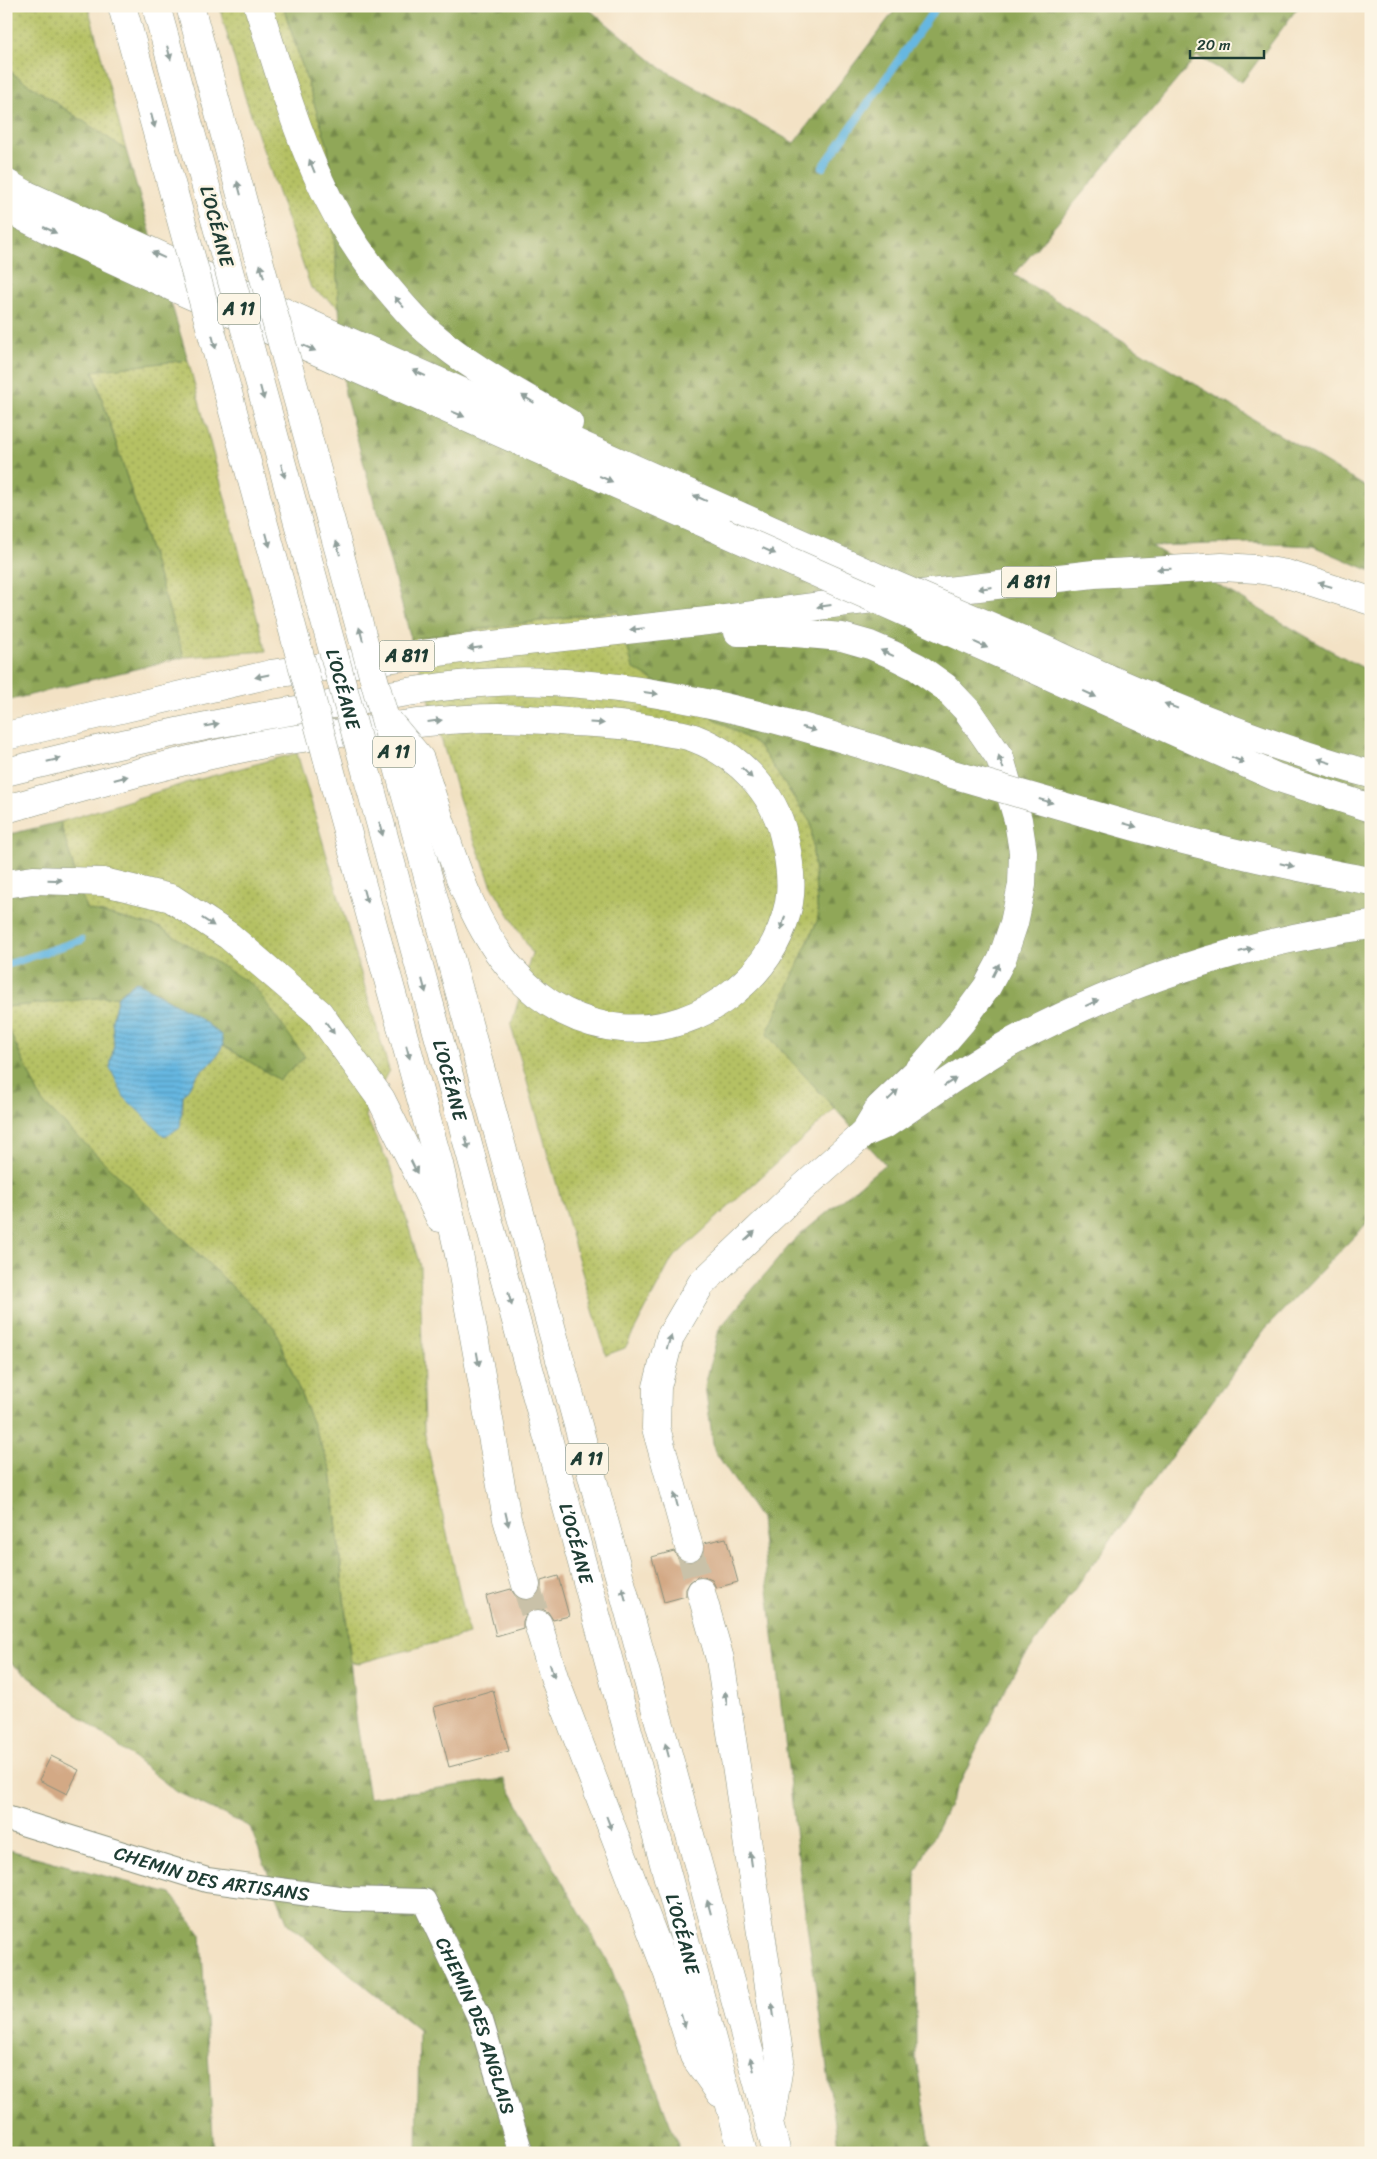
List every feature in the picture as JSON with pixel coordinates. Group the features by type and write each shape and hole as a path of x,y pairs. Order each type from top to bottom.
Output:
{"highway":[{"path":"122,6 439,1164 460,1259 507,1519 526,1585"},
{"name":"L’OCÉANE","path":"156,6 744,2153"},
{"name":"L’OCÉANE","path":"190,6 384,715 416,788 773,2140"},
{"path":"258,6 300,137 316,177 333,211 367,263 404,307 429,332 467,360 585,433 591,450"},
{"path":"6,183 89,224 591,450 734,525"},
{"path":"6,208 177,290 734,525 1049,663 1276,777 1371,808"},
{"name":"A 811","path":"6,736 271,674 492,645 685,624 841,603 1094,574 1222,567 1256,569 1287,574 1371,601"},
{"path":"685,624 710,633 784,632 842,637 870,645 916,667 945,687 967,710 1000,758 1018,820 1023,852 1022,885 1016,914 1002,959 987,987 962,1021 924,1065 879,1108 864,1133 701,1284 670,1337 657,1387 656,1428 689,1547"},
{"path":"1049,663 1147,697 1241,733 1352,770 1371,774"},
{"name":"A 811","path":"6,772 246,718 434,688 501,682 550,682 655,693 735,710 863,744 949,773 1148,831 1310,870 1371,881"},
{"path":"6,809 248,747 441,720 499,718 637,726 693,737 730,757 759,785 770,800 780,819 788,852 790,878 789,902 778,939 749,980 723,1001 705,1012 676,1024 649,1029 618,1028 588,1022 557,1009 534,993 513,971 497,950 476,916 460,877 416,788"},
{"path":"6,884 32,880 104,882 171,898 229,936 319,1013 381,1098 460,1259"},
{"path":"864,1133 886,1124 1008,1044 1106,996 1209,960 1290,938 1371,925"},
{"path":"701,1592 722,1668 780,2060 773,2140"},
{"path":"538,1624 555,1680 668,1974 694,2056 732,2110"}],"street":[{"name":"CHEMIN DES ARTISANS","path":"6,1818 208,1880 346,1899 424,1901"},
{"name":"CHEMIN DES ANGLAIS","path":"424,1901 481,2021 521,2153"}],"green space":[{"path":"6,6 88,6 126,150 6,69"},
{"path":"219,6 283,6 328,147 339,307 311,288 245,97"},
{"path":"283,6 585,6 661,68 794,143 898,6 1299,6 1242,82 1197,56 1014,275 1371,490 1371,571 1313,546 1247,543 1151,546 1326,648 1371,672 1371,1219 1265,1329 1014,1672 916,1872 916,2060 932,2153 839,2153 801,1883 760,1519 714,1450 705,1386 719,1329 794,1240 885,1164 767,1034 818,919 811,823 759,746 633,668 618,610 411,639 345,394 328,147"},
{"path":"6,69 126,150 188,360 93,371 184,657 6,701"},
{"path":"188,360 266,651 184,657 93,370"},
{"path":"619,610 633,668 759,746 811,823 818,919 767,1034 835,1109 672,1259 625,1348 606,1355 511,1026 532,953 492,886 463,811 411,639"},
{"path":"297,753 389,1070 365,1115 393,1173 420,1266 424,1430 469,1634 359,1663 351,1662 331,1470 274,1327 42,1102 6,1024 6,1007 118,996 112,1020 114,1044 110,1068 183,1113 183,1096 199,1073 214,1060 223,1045 279,1080 305,1057 161,928 86,909 60,822 186,783"},
{"path":"60,822 86,909 161,928 254,986 305,1057 279,1080 223,1045 221,1035 198,1017 136,981 118,996 6,1007 6,835"},
{"path":"6,1024 42,1102 274,1327 331,1470 356,1718 369,1798 504,1779 611,1968 681,2153 417,2153 419,2030 288,1924 250,1827 177,1792 6,1659"},
{"path":"6,1849 171,1894 201,1935 214,2153 6,2153"}],"water":[{"path":"136,981 198,1017 221,1035 223,1045 214,1060 199,1073 183,1096 180,1127 165,1137 124,1097 110,1068 114,1044 112,1020 118,996"}],"building":[{"path":"726,1538 738,1582 716,1588 712,1580 697,1577 690,1582 686,1589 686,1596 664,1602 652,1557 674,1551 678,1558 685,1562 693,1562 700,1558 704,1551 704,1543"},
{"path":"558,1576 569,1616 553,1620 548,1612 542,1609 534,1609 526,1614 523,1628 496,1636 486,1596 511,1589 516,1597 530,1600 538,1595 541,1581"},
{"path":"493,1690 509,1751 449,1767 434,1707"},
{"path":"51,1756 79,1770 67,1794 39,1780"}],"waterway":[{"path":"823,167 937,6"},
{"path":"6,965 81,940"}],"tunnel":[{"path":"689,1547 701,1592"},
{"path":"526,1585 538,1624"}]}
